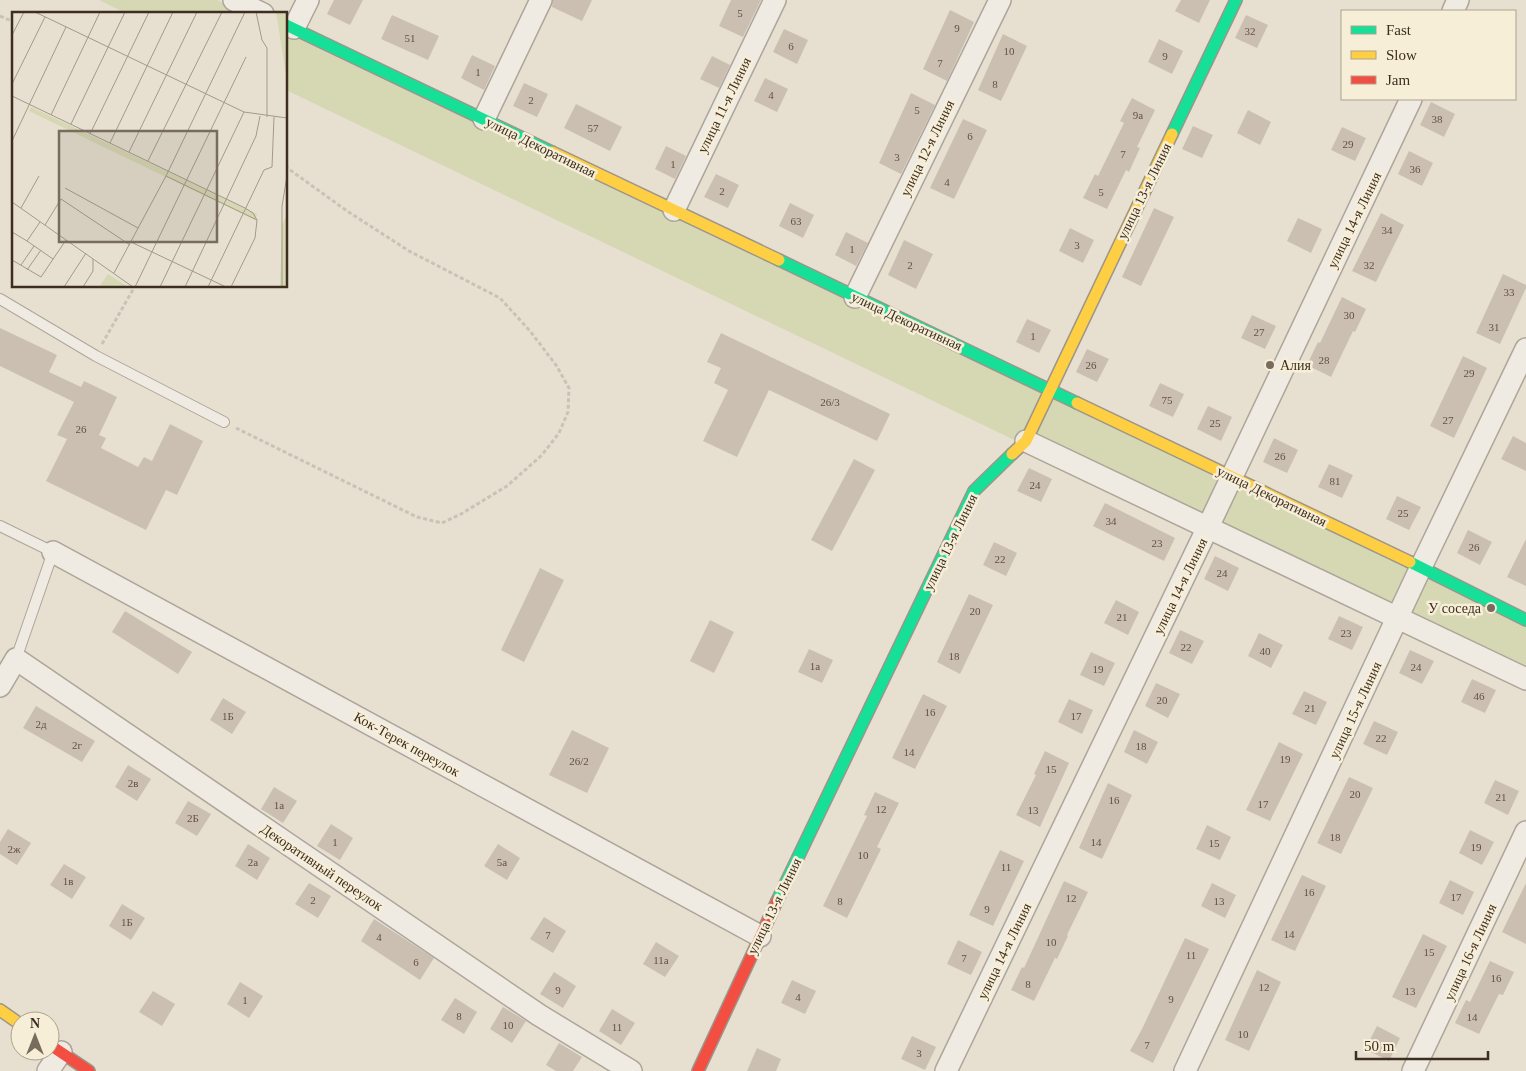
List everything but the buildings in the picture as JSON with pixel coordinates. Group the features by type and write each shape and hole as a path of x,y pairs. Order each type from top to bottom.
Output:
{"street":[{"path":"234,0 259,12"},
{"path":"290,27 308,0"},
{"path":"484,119 541,0"},
{"name":"улица 11-я Линия","path":"674,210 775,0"},
{"name":"улица 12-я Линия","path":"855,297 1000,0"},
{"name":"улица 13-я Линия","path":"698,1071 760,936 962,514 974,491 1026,440 1236,0"},
{"name":"улица Декоративная","path":"290,27 1421,567 1526,620"},
{"name":"улица 14-я Линия","path":"946,1071 1208,528 1411,100"},
{"name":"улица 15-я Линия","path":"1185,1071 1421,567 1526,349"},
{"path":"1026,440 1526,680"},
{"name":"Кок-Терек переулок","path":"53,552 760,936"},
{"path":"0,686 16,659"},
{"name":"Декоративный переулок","path":"16,659 539,1015 631,1071"},
{"name":"улица 16-я Линия","path":"1413,1071 1526,832"},
{"path":"60,1051 89,1071"}],"lane":[{"path":"0,299 96,356 224,422"},
{"path":"0,526 53,552 16,659"}],"path":[{"path":"0,16 12,21"},
{"path":"224,422 417,517 442,523 508,486 542,455 559,434 568,412 569,388 556,365 530,331 500,298 409,251 347,211 288,168"},
{"path":"96,356 134,288"}],"green space":[{"path":"99,0 217,0 242,12 123,12"},
{"path":"288,34 1526,624 1526,686 288,91"}],"traffic: fast":[{"path":"1172,134 1236,0"},
{"path":"288,26 552,152"},
{"path":"779,260 1077,403"},
{"path":"777,901 974,491 1012,454"},
{"path":"1410,562 1526,620"}],"traffic: slow":[{"path":"1012,454 1026,441 1172,134"},
{"path":"552,152 779,260"},
{"path":"1077,403 1410,562"},
{"path":"0,1010 10,1017"}],"traffic: jam":[{"path":"698,1071 777,901"},
{"path":"60,1052 89,1071"}],"place":[{"name":"Алия","path":"1270,365"},
{"name":"У соседа","path":"1491,608"}]}
